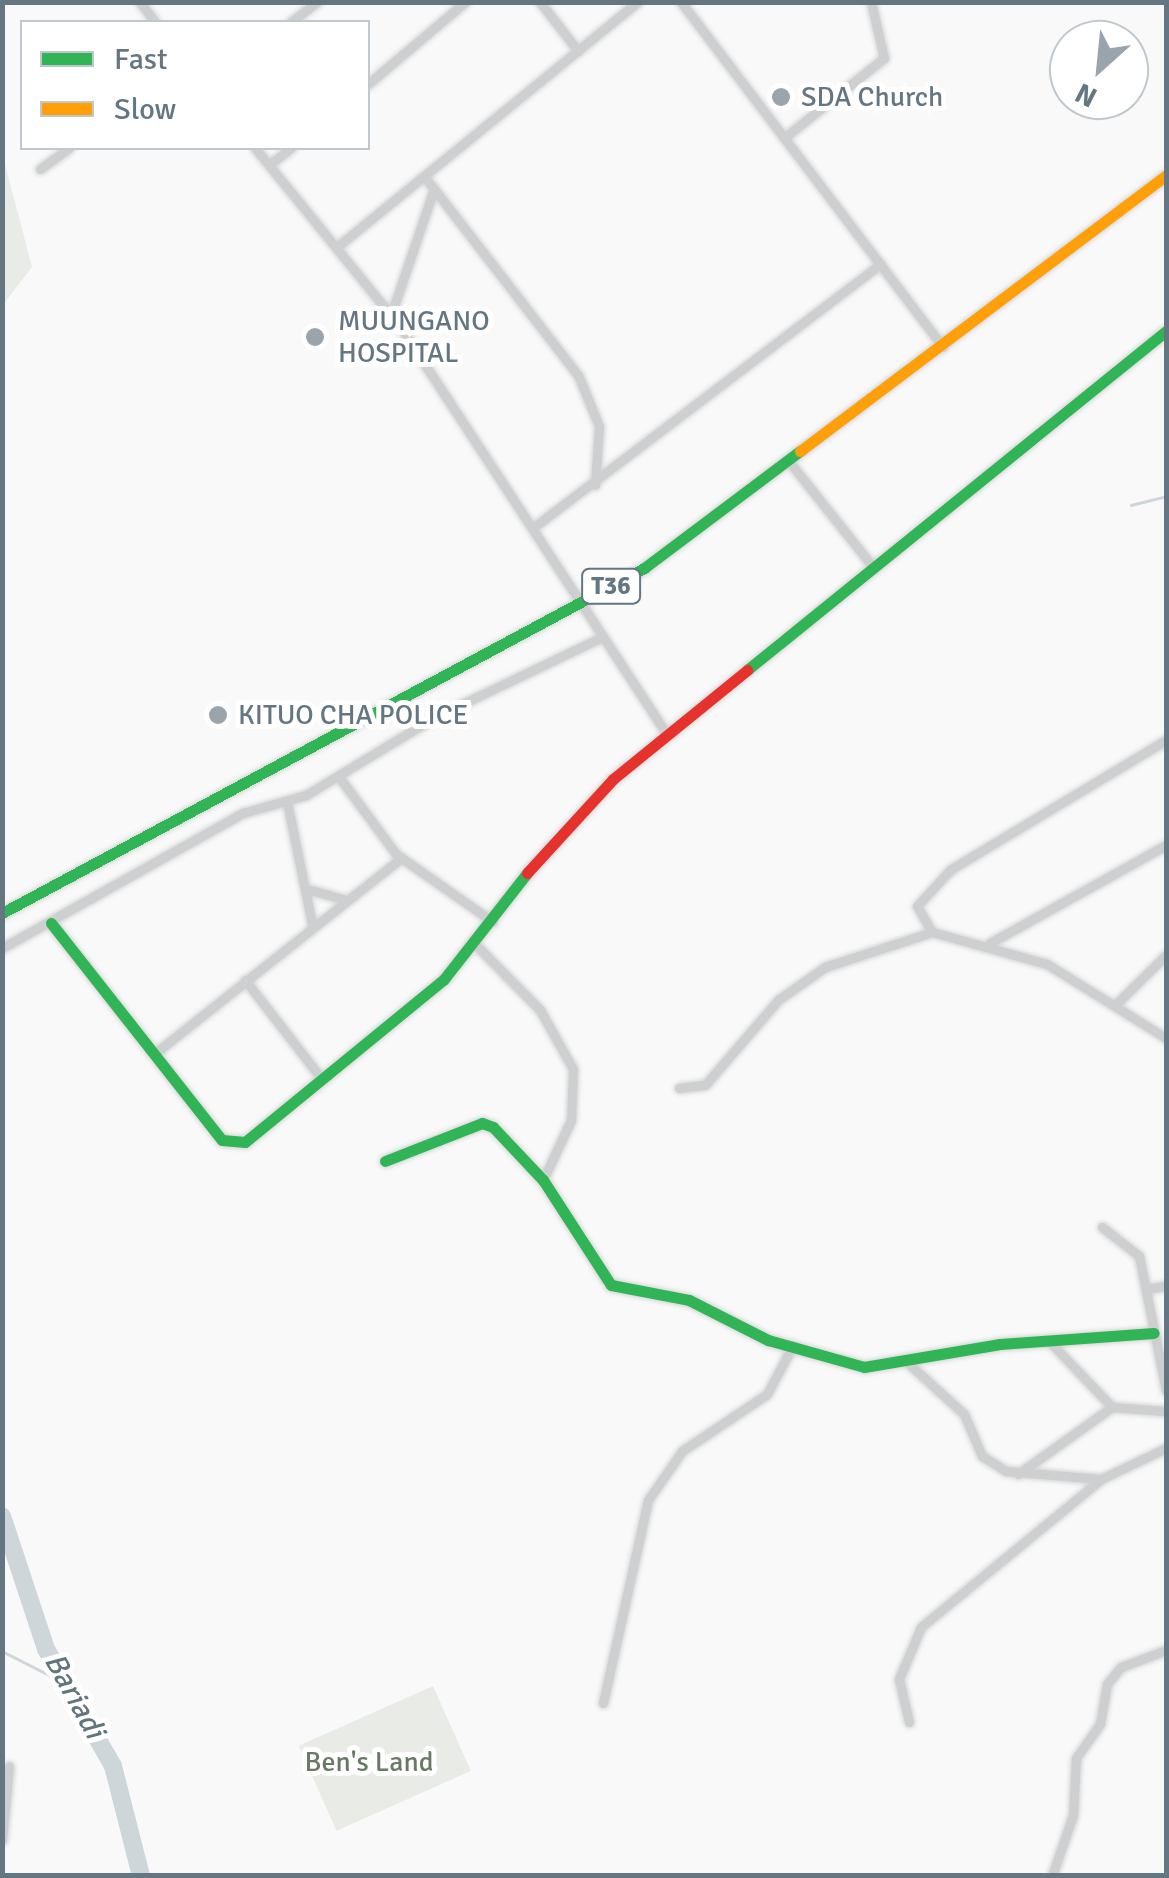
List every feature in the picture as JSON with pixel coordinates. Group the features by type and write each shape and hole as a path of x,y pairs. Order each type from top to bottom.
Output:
{"main road":[{"name":"T36","path":"2,913 580,604 791,464 1166,175"},
{"path":"51,923 154,1054 234,1144 320,1078 475,944 566,823 666,733 1166,331"},
{"path":"385,1161 482,1123 507,1137 543,1180 611,1285 688,1300 760,1338 794,1342 864,1367 1050,1342 1154,1334"}],"street":[{"path":"293,20 318,2"},
{"path":"370,82 465,2"},
{"path":"540,2 578,51"},
{"path":"337,247 638,2"},
{"path":"681,2 944,348"},
{"path":"784,138 884,58 871,2"},
{"path":"40,168 65,150"},
{"path":"257,150 392,315 534,528 600,638 666,733"},
{"path":"269,166 289,150"},
{"path":"424,176 578,376 598,426 595,485"},
{"path":"392,315 434,189"},
{"path":"534,528 880,264"},
{"path":"791,464 872,567"},
{"path":"2,948 243,813 288,802 339,777 435,717 600,638"},
{"path":"932,932 916,906 951,869 1166,740"},
{"path":"339,777 402,858 492,922"},
{"path":"288,802 310,890 312,924"},
{"path":"990,943 1166,845"},
{"path":"154,1054 312,924 402,858"},
{"path":"310,890 345,900"},
{"path":"680,1088 704,1084 811,976 869,946 932,932 990,943 1115,1005 1166,1038"},
{"path":"475,944 540,1010 573,1068 571,1120 543,1180"},
{"path":"1115,1005 1166,955"},
{"path":"245,980 320,1078"},
{"path":"1102,1228 1132,1247 1146,1289 1166,1390"},
{"path":"1146,1289 1166,1286"},
{"path":"603,1704 648,1500 682,1451 767,1394 794,1342"},
{"path":"1050,1342 1112,1406 1166,1411"},
{"path":"908,1364 974,1426 982,1456 1018,1474 1101,1480"},
{"path":"1018,1474 1112,1406"},
{"path":"909,1722 899,1680 921,1627 1101,1480 1166,1448"},
{"path":"1052,1876 1074,1816 1076,1758 1100,1724 1106,1684 1121,1666 1166,1650"},
{"path":"2,1840 8,1766"}],"green space":[{"path":"2,153 32,267 3,305 2,305"},
{"name":"Ben's Land","path":"433,1686 471,1771 337,1831 299,1746"}],"waterway":[{"path":"1131,505 1166,496"},
{"name":"Bariadi","path":"2,1516 46,1649 113,1766 141,1876"},
{"path":"2,1651 65,1683"}],"traffic: fast":[{"path":"747,670 1166,331"},
{"path":"2,913 644,568 800,451"},
{"path":"51,923 222,1140 245,1142 444,979 527,873"},
{"path":"385,1161 482,1123 493,1127 543,1180 611,1285 689,1300 768,1340 864,1367 1000,1344 1154,1333"}],"traffic: slow":[{"path":"800,451 1166,175"}],"traffic: jam":[{"path":"527,873 613,779 747,670"}],"place":[{"name":"SDA Church","path":"781,97"},
{"name":"MUUNGANO HOSPITAL","path":"315,337"},
{"name":"KITUO CHA POLICE","path":"218,715"}]}
